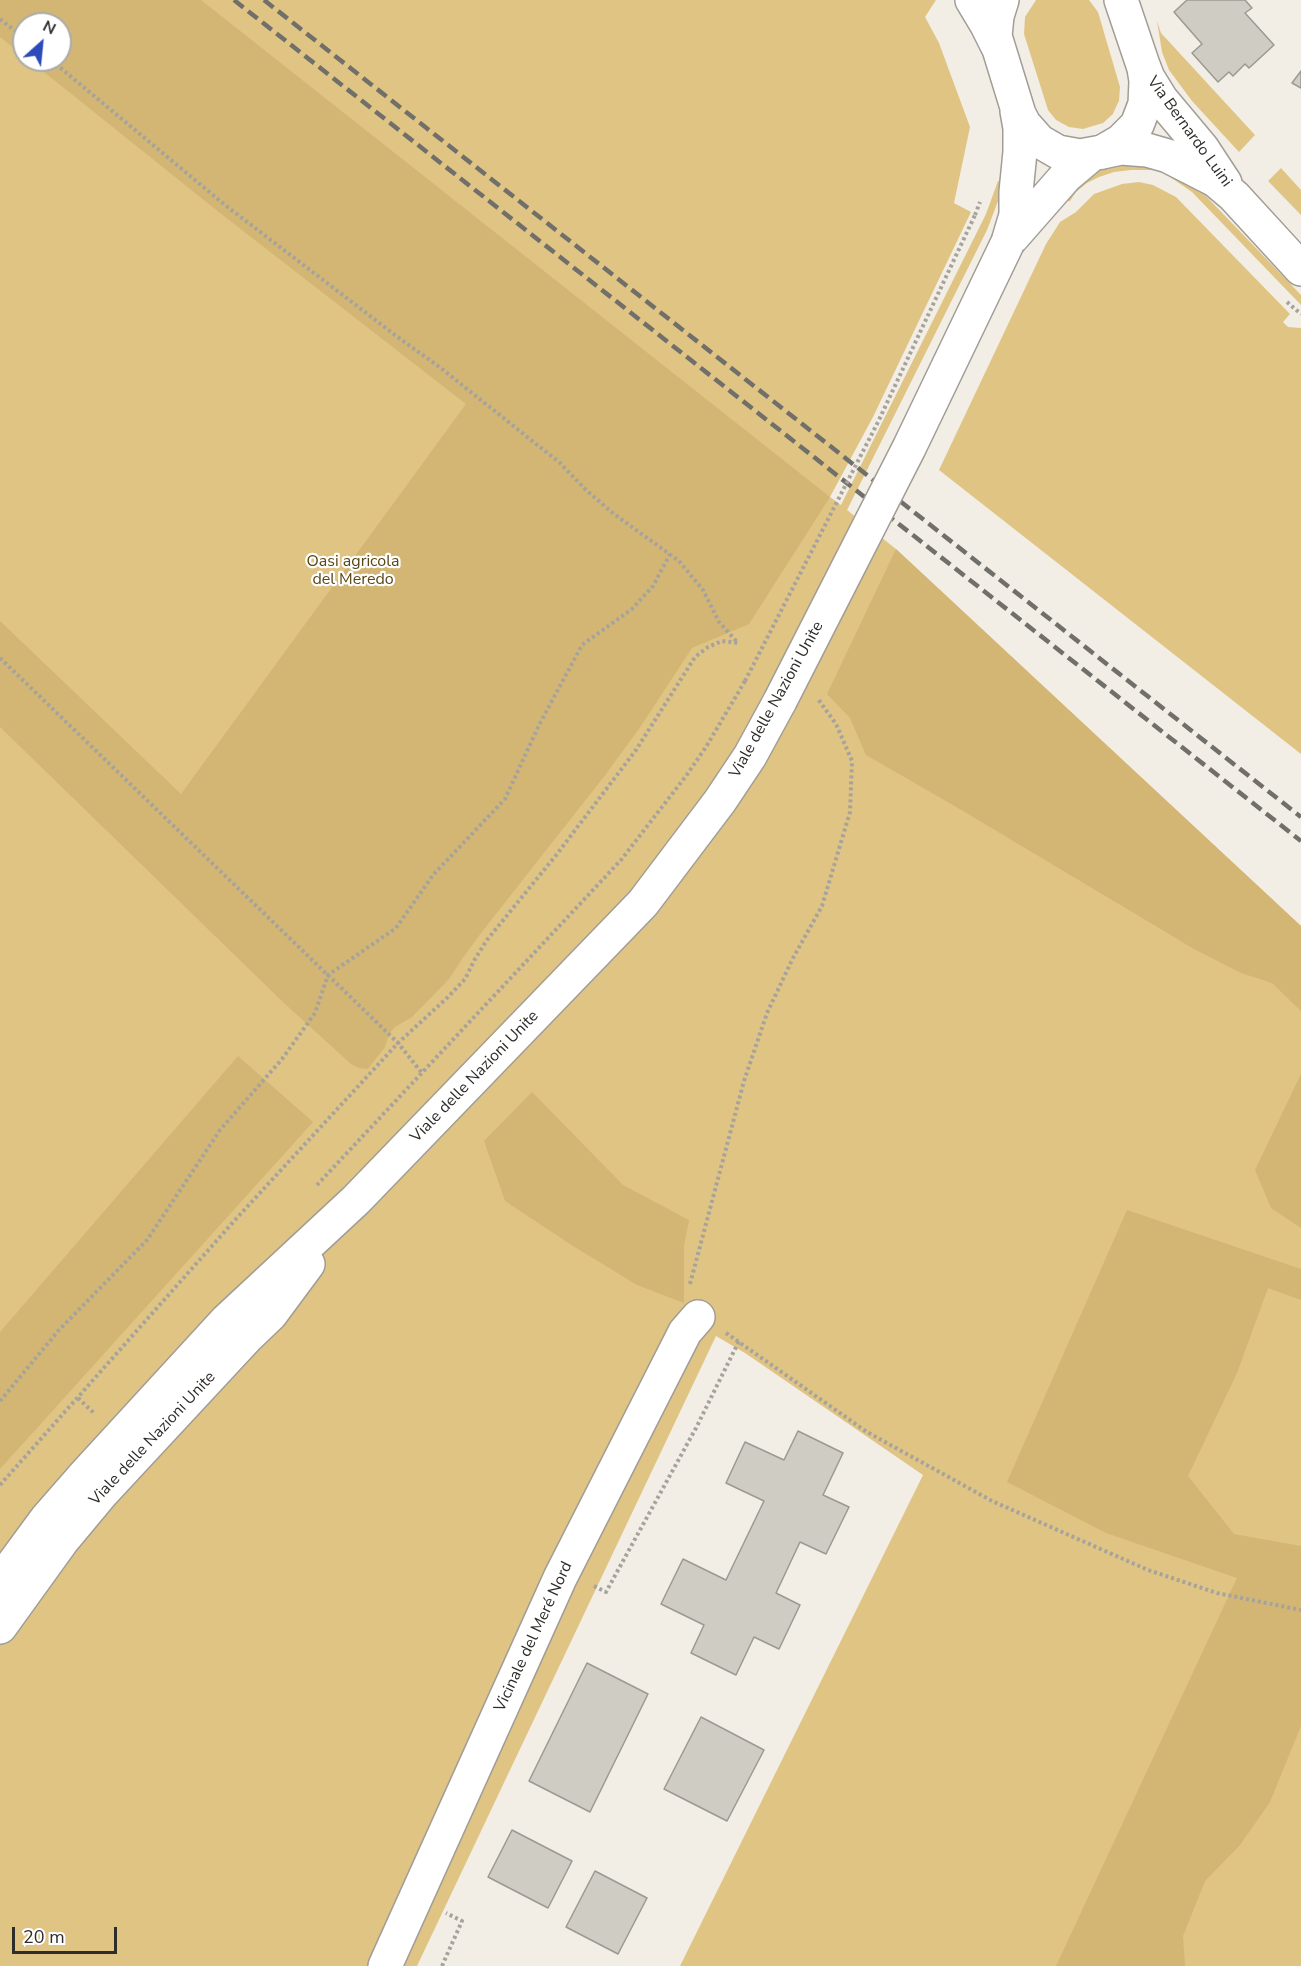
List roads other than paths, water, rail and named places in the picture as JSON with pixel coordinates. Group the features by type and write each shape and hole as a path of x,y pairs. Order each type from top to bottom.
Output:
{"street":[{"path":"972,0 997,45"},
{"name":"Viale delle Nazioni Unite","path":"0,1582 54,1510 227,1320 356,1200 643,903 720,801 750,756 909,448 1008,242 1016,215 1020,128 997,45 995,26 1002,0"},
{"name":"Viale delle Nazioni Unite","path":"1015,104 1024,124 1038,141 1058,152 1080,156 1097,153 1112,147 1130,134 1142,115 1147,93 1140,57 1121,0"},
{"path":"1140,57 1136,25 1141,0"},
{"name":"Via Bernardo Luini","path":"1140,57 1148,78 1161,99 1202,147 1234,196"},
{"name":"Via Bernardo Luini","path":"1097,153 1133,148 1168,156 1215,180 1234,196 1301,269"},
{"name":"Viale delle Nazioni Unite","path":"1008,242 1066,176 1097,153"},
{"name":"Viale delle Nazioni Unite","path":"0,1627 62,1541 102,1493 271,1314 356,1200"},
{"name":"Vicinale del Meré Nord","path":"385,1966 560,1578 685,1332 698,1317"}],"railway":[{"path":"234,0 1301,841"},
{"path":"264,0 1301,817"}],"park label":[{"name":"Oasi agricola del Meredo","path":"353,571"}]}
